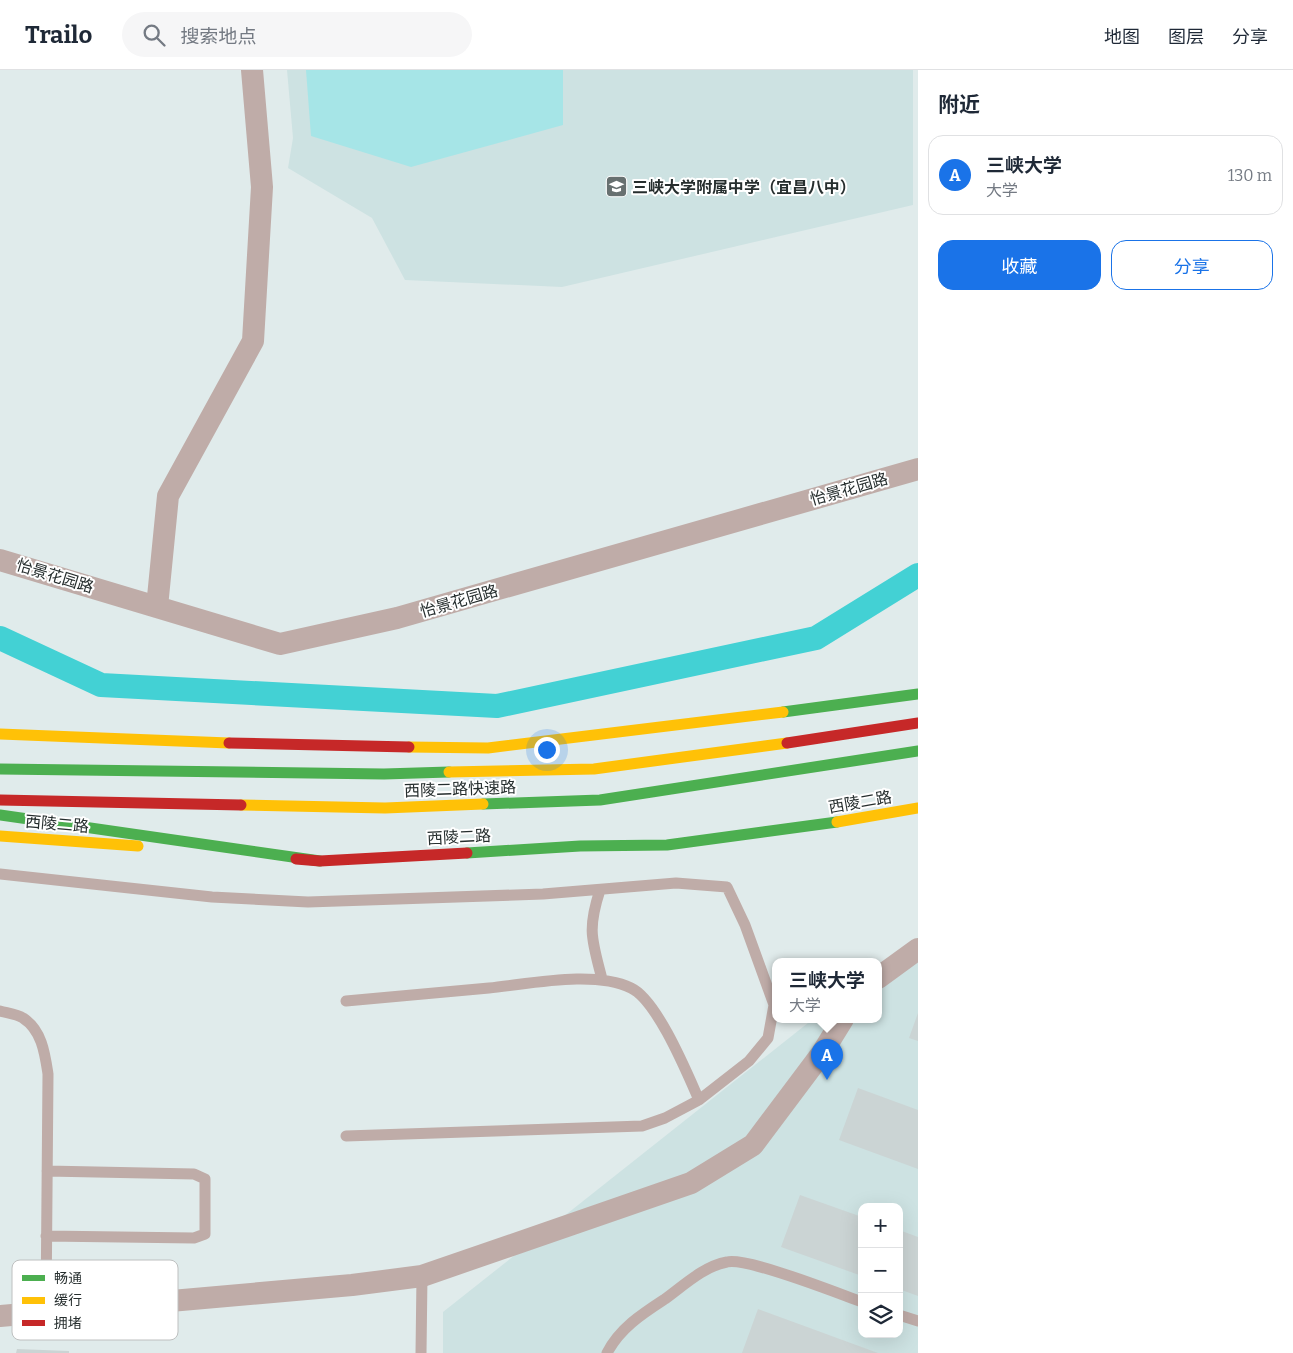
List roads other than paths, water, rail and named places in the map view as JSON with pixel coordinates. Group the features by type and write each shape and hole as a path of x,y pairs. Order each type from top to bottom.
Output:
{"main road":[{"path":"0,734 293,746 488,748 820,708 918,694"},
{"name":"西陵二路快速路","path":"0,769 384,774 594,769 848,735 918,723"},
{"name":"西陵二路快速路","path":"0,800 385,808 600,800 918,751"},
{"name":"西陵二路","path":"2,841 320,861 580,846 666,845 791,830 918,808"},
{"path":"0,815 320,861"}],"street":[{"path":"157,607 168,496 254,341 262,186 252,70"},
{"name":"怡景花园路","path":"0,560 280,644 397,618 918,469"},
{"path":"882,975 918,949"},
{"path":"178,1300 352,1285 422,1276 690,1182 754,1144 822,1053 841,1023"}],"lane":[{"path":"0,874 212,897 308,902 543,894 676,884 727,887 745,925 772,999"},
{"path":"600,890 592,914 591,932 602,979"},
{"path":"346,1001 557,981 602,979 633,988 652,1008 674,1045 699,1100"},
{"path":"0,1011 23,1018 36,1032 44,1048 48,1074 46,1260"},
{"path":"346,1136 642,1126 665,1118 699,1100 748,1060 768,1038 772,1016"},
{"path":"46,1236 194,1238 205,1234 205,1179 194,1174 47,1171"},
{"path":"607,1353 613,1342 632,1321 706,1271 728,1261 756,1265 858,1301"},
{"path":"421,1353 422,1276"},
{"path":"903,1315 918,1321"}],"waterway":[{"path":"0,638 101,685 497,706 816,638 918,575"}],"place":[{"name":"三峡大学附属中学（宜昌八中）","path":"616,187"},
{"name":"三峡大学","path":"827,1080"}]}
